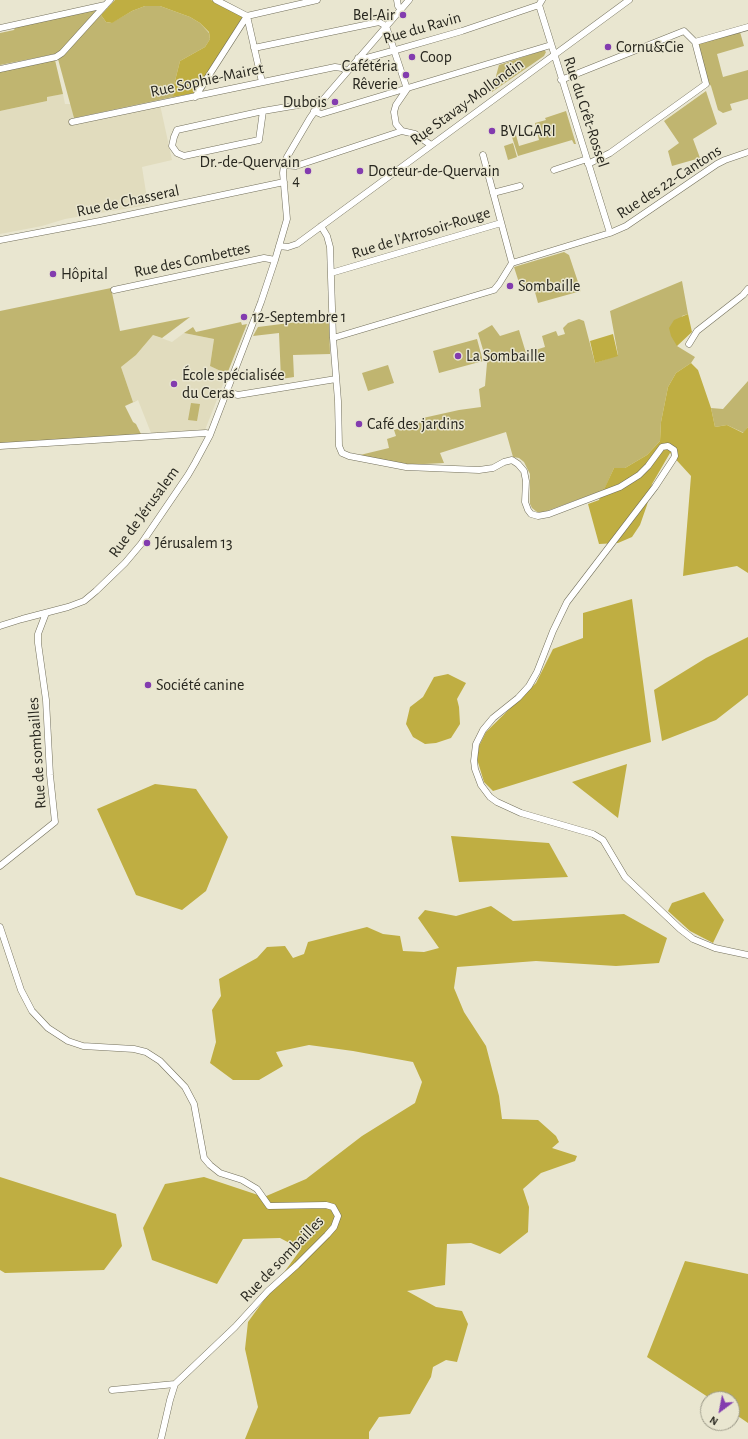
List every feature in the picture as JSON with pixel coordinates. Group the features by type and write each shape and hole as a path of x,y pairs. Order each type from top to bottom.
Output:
{"street":[{"path":"0,69 56,57 62,53 110,0"},
{"path":"216,0 247,16 317,0"},
{"path":"397,0 398,6 401,10"},
{"path":"409,0 314,111 287,157 284,165 296,166 402,131 415,134 431,145"},
{"name":"Rue Stavay-Mollondin","path":"279,246 294,246 629,0"},
{"name":"Rue du Crêt-Rossel","path":"540,3 561,80 610,233"},
{"name":"Rue du Ravin","path":"358,58 363,59 462,30 540,3"},
{"path":"0,28 105,5"},
{"path":"247,16 262,82"},
{"path":"195,97 247,16"},
{"path":"254,48 378,22 386,26 407,89"},
{"path":"695,42 748,27"},
{"path":"554,170 588,162 610,153 706,84 695,42 684,31 561,80"},
{"path":"314,111 321,114 551,46"},
{"name":"Rue Sophie-Mairet","path":"72,122 335,67 342,68 347,72"},
{"path":"402,131 396,124 394,112 396,105 407,89"},
{"path":"263,111 259,140 184,156 177,152 172,146 177,130 263,111 322,101"},
{"name":"Rue des 22-Cantons","path":"512,263 610,233 633,222 717,164 724,160 748,152"},
{"path":"483,155 501,223"},
{"name":"Rue de Jérusalem","path":"0,626 68,607 84,600 96,591 125,563 141,544 188,475 210,435 261,302 275,260 287,219 284,165"},
{"name":"Rue de Chasseral","path":"0,240 100,221 284,182"},
{"path":"493,193 520,186"},
{"name":"Rue de l'Arrosoir-Rouge","path":"331,273 501,223 512,263"},
{"path":"321,226 329,241 339,446 342,453 349,456 406,468 479,470 493,468 504,462 512,460 518,464 524,472 526,481 526,506 531,514 534,515 549,514 620,486 639,475 648,466 662,447 668,446 674,450 674,458 655,487 568,602 553,632 537,672 529,686 518,698 493,718 483,730 476,744 474,761 475,769 481,785 490,797 497,802 521,813 593,834 603,840 625,877 680,929 693,939 715,948 748,955"},
{"name":"Rue des Combettes","path":"114,290 264,258 275,260"},
{"path":"333,338 489,292 497,288 512,263"},
{"path":"689,344 697,331 743,295 748,289"},
{"path":"227,392 238,395 336,379"},
{"path":"0,446 141,437 210,435"},
{"name":"Rue de sombailles","path":"0,866 55,822 50,776 46,700 38,643 38,634 46,613"},
{"name":"Rue de sombailles","path":"0,927 21,990 32,1011 48,1028 68,1041 84,1046 134,1049 146,1052 160,1061 185,1087 194,1104 204,1158 210,1165 220,1172 242,1180 257,1189 269,1206 326,1205 333,1207 338,1216 334,1227 327,1235 268,1291 235,1327 174,1384"},
{"path":"112,1390 174,1384 161,1439"}],"shaded area":[{"path":"115,0 211,0 243,17 195,93 173,97 174,85 180,61 205,47 210,39 209,32 200,23 190,17 160,6 145,6 132,11 112,23 106,22 101,15"},
{"path":"145,6 160,6 190,17 200,23 209,33 210,39 205,47 180,61 174,85 173,97 74,118 58,59 101,15 106,22 111,23 132,11"},
{"path":"98,9 61,50 55,54 0,65 0,33 14,30 16,26"},
{"path":"740,32 744,46 717,54 723,77 748,70 748,99 730,104 732,110 723,113 718,110 711,86 708,82 698,44"},
{"path":"544,50 546,52 544,56 492,92 490,88 495,86 493,81 497,79 496,76 499,65"},
{"path":"55,60 63,94 47,97 47,101 0,111 0,72"},
{"path":"706,91 717,124 693,139 700,158 672,166 668,151 679,143 664,121"},
{"path":"63,94 65,104 71,104 74,118 159,100 172,160 142,167 148,205 65,219 42,226 0,234 0,111 47,101 46,97"},
{"path":"566,111 576,144 574,144 572,140 518,156 512,137 516,135 519,146 539,140 535,123"},
{"path":"513,143 517,157 508,160 504,146"},
{"path":"564,252 569,255 581,291 538,303 533,285 521,289 514,267"},
{"path":"682,281 688,314 682,316 677,346 695,357 691,363 676,373 668,387 661,422 660,441 647,455 625,468 614,468 604,490 544,512 537,512 530,504 530,474 524,462 519,458 513,457 506,432 440,453 444,463 404,465 360,455 389,448 387,439 396,436 394,430 424,421 423,418 481,407 479,389 485,386 487,363 478,333 492,325 500,336 519,330 526,353 545,347 542,336 556,331 558,336 565,334 563,328 568,323 579,319 584,321 595,363 618,355 610,311"},
{"path":"111,288 120,331 190,317 162,338 153,335 136,355 121,367 133,402 138,400 125,406 141,434 0,445 0,311"},
{"path":"688,314 692,332 677,346 671,336 669,328 674,320"},
{"path":"329,318 330,354 293,355 294,377 281,379 279,333 253,336 258,327"},
{"path":"241,322 242,325 247,324 227,374 210,366 214,339 184,333 193,327 196,332"},
{"name":"École spécialisée du Ceras","path":"184,333 214,339 210,366 227,374 205,430 151,433 138,400 133,402 121,367 136,355 153,335 172,342"},
{"path":"613,334 618,356 595,363 590,341"},
{"name":"La Sombaille","path":"477,339 483,361 439,373 433,351"},
{"path":"691,363 698,370 711,408 715,427 727,425 743,433 748,427 748,573 737,566 683,576 691,476 670,453 652,484 640,525 632,537 618,543 599,544 588,504 599,500 614,468 625,468 647,455 660,441 661,422 668,387 676,373"},
{"path":"388,365 394,383 368,391 362,373"},
{"path":"748,381 748,427 744,433 727,425 715,427 711,408 723,409"},
{"path":"191,403 200,404 197,421 188,420"},
{"path":"632,599 651,742 493,791 484,782 477,759 479,746 486,732 536,683 553,649 583,638 583,613"},
{"path":"748,637 748,695 716,720 662,741 654,690 706,658"},
{"path":"448,674 466,683 457,699 460,724 451,738 436,743 425,744 413,737 406,724 410,707 423,697 434,677"},
{"path":"627,764 618,818 572,782"},
{"path":"155,784 196,789 228,837 206,891 182,910 136,895 97,809"},
{"path":"451,836 549,843 568,877 459,882"},
{"path":"704,892 724,920 713,943 690,931 668,911 672,903"},
{"path":"491,906 513,921 624,914 667,938 659,963 616,966 536,961 457,967 454,988 464,1012 486,1046 499,1096 502,1119 538,1120 556,1136 559,1142 552,1148 577,1156 575,1161 541,1173 523,1189 529,1207 528,1232 500,1254 471,1243 447,1244 445,1285 407,1291 436,1307 462,1311 468,1324 457,1362 446,1360 433,1367 431,1377 410,1414 379,1417 369,1432 369,1439 245,1439 258,1407 245,1349 248,1322 301,1249 280,1238 243,1239 217,1284 152,1260 143,1228 165,1184 204,1177 264,1197 306,1179 362,1136 415,1103 422,1082 413,1062 309,1045 276,1052 283,1066 259,1080 233,1080 210,1063 216,1042 212,1010 221,996 219,979 257,958 267,947 285,946 293,958 304,954 308,942 367,927 383,934 400,936 403,951 424,952 439,948 418,918 425,910 456,916"},
{"path":"0,1177 116,1214 122,1246 104,1270 5,1273 0,1270"},
{"path":"685,1261 748,1274 748,1423 740,1418 740,1391 700,1392 647,1357"}],"place":[{"name":"Bel-Air","path":"403,15"},
{"name":"Cornu&Cie","path":"608,47"},
{"name":"Coop","path":"412,57"},
{"name":"Cafétéria Rêverie","path":"406,75"},
{"name":"Dubois","path":"335,102"},
{"name":"BVLGARI","path":"492,131"},
{"name":"Dr.-de-Quervain 4","path":"308,171"},
{"name":"Docteur-de-Quervain","path":"360,171"},
{"name":"Hôpital","path":"53,274"},
{"name":"Sombaille","path":"510,286"},
{"name":"12-Septembre 1","path":"244,317"},
{"name":"La Sombaille","path":"458,356"},
{"name":"École spécialisée du Ceras","path":"174,384"},
{"name":"Café des jardins","path":"359,424"},
{"name":"Jérusalem 13","path":"147,543"},
{"name":"Société canine","path":"148,685"}]}
